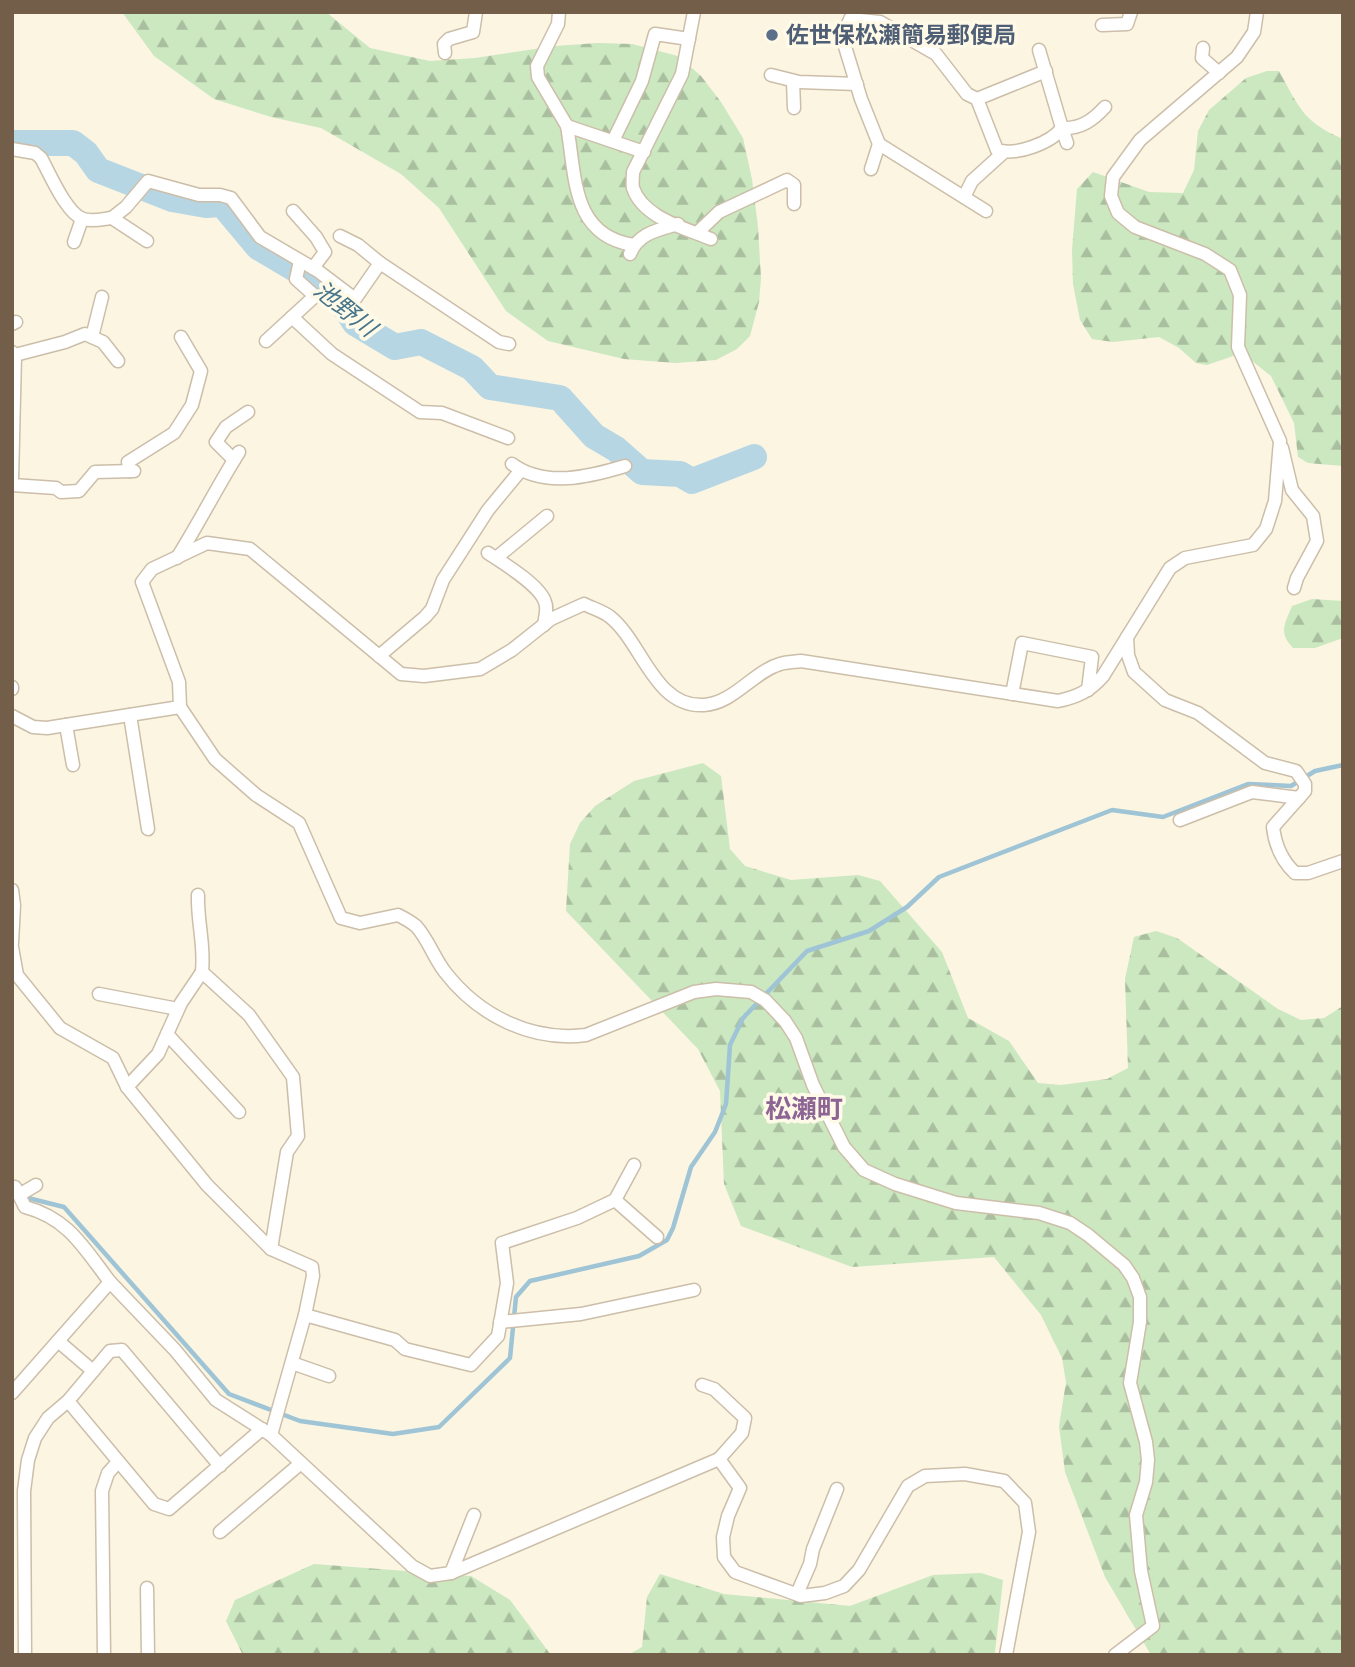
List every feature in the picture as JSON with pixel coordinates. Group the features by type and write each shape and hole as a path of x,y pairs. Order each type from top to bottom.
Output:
{"street":[{"path":"445,53 444,44 449,38 473,32 476,12"},
{"path":"559,12 558,24 537,66 538,77 567,126 580,204 589,221 607,237 631,249 651,230 678,225"},
{"path":"694,12 682,74 633,172 633,187 642,203 655,214 711,239"},
{"path":"1102,25 1127,24 1131,12"},
{"path":"1257,12 1254,32 1237,57 1140,140 1113,177 1111,196 1118,213 1135,227 1205,254 1230,270 1240,295 1238,347 1280,441 1292,489 1313,516 1317,541 1294,588"},
{"path":"986,211 879,144 856,84 843,40 852,16 880,22 936,54 967,94 977,99 997,150 1004,152"},
{"path":"613,141 642,81 654,34 689,39"},
{"path":"1203,48 1202,58 1219,73"},
{"path":"1039,50 1067,143"},
{"path":"977,99 1046,71"},
{"path":"771,75 793,81 856,84"},
{"path":"793,81 794,108"},
{"path":"1062,128 1073,129 1092,120 1105,107"},
{"path":"567,126 644,152"},
{"path":"964,197 972,181 1004,152 1038,144 1056,136 1062,128"},
{"path":"871,169 879,144"},
{"path":"12,149 35,153 41,158 71,211 82,219 112,218 126,207 148,181 199,195 231,198 260,237 313,268 355,299 380,263"},
{"path":"697,233 719,212 787,180 794,185 794,204"},
{"path":"293,211 316,237 325,252 313,268"},
{"path":"112,218 147,241"},
{"path":"74,242 82,219"},
{"path":"340,236 358,245 380,263 499,342 509,344"},
{"path":"266,341 315,296 296,279 300,261"},
{"path":"92,337 102,297"},
{"path":"292,317 332,354 420,412 442,413 508,438"},
{"path":"118,361 103,342 85,334 65,342 14,354 12,482 55,488 61,492 79,491 95,472 116,477 132,471 128,462 174,433 192,405 201,371 181,337"},
{"path":"176,558 203,518 217,487 236,456 216,442 226,426 248,412"},
{"path":"1121,1654 1153,1626 1141,1571 1136,1515 1146,1482 1148,1460 1146,1442 1130,1383 1140,1322 1140,1297 1133,1278 1124,1265 1070,1223 1039,1213 956,1203 895,1184 864,1170 844,1147 813,1085 796,1038 785,1021 765,1000 751,992 716,989 694,992 586,1035 567,1037 539,1033 501,1021 468,996 445,972 415,926 398,915 360,923 341,918 299,823 256,795 215,759 180,707 179,682 142,582 152,569 207,544 250,549 401,674 424,676 480,669 512,650 551,619 584,604 608,615 622,630 667,693 683,702 704,705 722,700 778,664 802,661 1058,701 1078,696 1103,676 1170,568 1185,558 1253,545 1266,529 1275,501 1280,441"},
{"path":"379,656 432,609 443,580 516,467 540,477 584,478 625,466"},
{"path":"544,625 547,608 545,597 492,556 547,516"},
{"path":"1127,637 1133,672 1164,700 1198,713 1265,763 1296,771 1305,784 1305,791 1273,827 1274,838 1286,864 1295,873 1308,873 1343,860"},
{"path":"1012,694 1022,643 1092,657 1088,690"},
{"path":"12,716 33,726 47,728 180,707"},
{"path":"130,715 148,829"},
{"path":"66,725 73,765"},
{"path":"1180,820 1252,792 1299,798"},
{"path":"12,890 12,945 17,975 60,1028 113,1058 127,1087 207,1185 271,1249 312,1267 313,1276 292,1363 266,1432 169,1509 154,1504 68,1401"},
{"path":"127,1087 158,1054 178,1009 202,972 204,951 198,895"},
{"path":"202,972 249,1015 293,1077 299,1136 287,1152 271,1249"},
{"path":"99,994 178,1009"},
{"path":"167,1034 239,1112"},
{"path":"305,1315 395,1340 405,1349 471,1365 498,1336 507,1283 502,1243 577,1218 615,1199 634,1165"},
{"path":"36,1185 17,1191 25,1207 44,1211 69,1228 110,1282 175,1350 216,1400 266,1432 412,1566 430,1576 451,1573 719,1459 742,1433 745,1418 714,1389 702,1385"},
{"path":"615,1199 657,1237"},
{"path":"12,1393 110,1282"},
{"path":"500,1322 580,1314 694,1290"},
{"path":"58,1341 93,1371"},
{"path":"25,1655 23,1491 28,1460 35,1438 48,1418 68,1401 110,1351 122,1350 220,1466"},
{"path":"292,1363 328,1376"},
{"path":"719,1459 740,1488 728,1516 723,1537 724,1557 735,1572 797,1594 825,1593 844,1586 859,1570 908,1486 925,1476 965,1474 1004,1481 1025,1503 1029,1532 1006,1655"},
{"path":"104,1655 102,1491 108,1474 118,1462"},
{"path":"220,1532 301,1463"},
{"path":"797,1594 837,1489"},
{"path":"451,1573 474,1515"},
{"path":"147,1588 148,1655"}],"green space":[{"path":"122,12 326,12 370,48 430,61 598,43 632,44 678,56 701,76 743,138 752,179 761,278 759,302 750,336 737,349 716,360 675,363 624,359 548,341 506,311 439,208 401,174 321,128 271,117 214,99 154,56"},
{"path":"1267,71 1279,71 1297,104 1310,120 1343,139 1343,466 1308,463 1298,457 1294,423 1271,376 1242,353 1207,365 1196,363 1179,348 1159,337 1113,342 1092,339 1080,320 1073,284 1072,250 1077,189 1093,172 1149,192 1183,193 1194,170 1198,131 1209,110 1246,78"},
{"path":"1312,599 1343,601 1343,638 1315,648 1293,648 1284,632 1287,618 1292,606"},
{"path":"703,763 721,776 730,849 745,866 791,880 858,875 880,881 942,952 968,1018 1009,1041 1038,1083 1061,1085 1107,1079 1128,1068 1125,979 1134,937 1156,931 1177,938 1278,1009 1301,1020 1324,1018 1343,1006 1343,1655 1151,1655 1105,1577 1065,1472 1059,1426 1066,1382 1062,1358 1041,1315 994,1257 852,1267 741,1226 724,1184 720,1091 698,1049 566,911 570,844 580,823 595,806 634,781"},
{"path":"314,1564 471,1576 510,1600 551,1655 243,1655 226,1621 235,1600"},
{"path":"981,1573 1003,1580 995,1652 997,1655 628,1655 642,1647 647,1597 660,1574 724,1594 850,1606 933,1575"}],"waterway":[{"name":"池野川","path":"12,143 73,143 86,153 98,170 172,199 206,205 222,204 258,247 302,273 341,301 355,323 395,347 421,342 472,368 490,387 560,398 594,436 616,449 642,472 680,474 692,481 754,457"},
{"path":"24,1197 64,1207 229,1394 300,1421 393,1434 439,1427 510,1358 516,1297 530,1281 639,1256 667,1240 691,1167 715,1132 726,1104 730,1045 743,1018 807,951 869,931 907,907 939,877 1112,810 1163,817 1248,784 1291,786 1315,771 1343,765"}],"place":[{"name":"佐世保松瀬簡易郵便局","path":"772,35"}],"district":[{"name":"松瀬町","path":"804,1109"}]}
